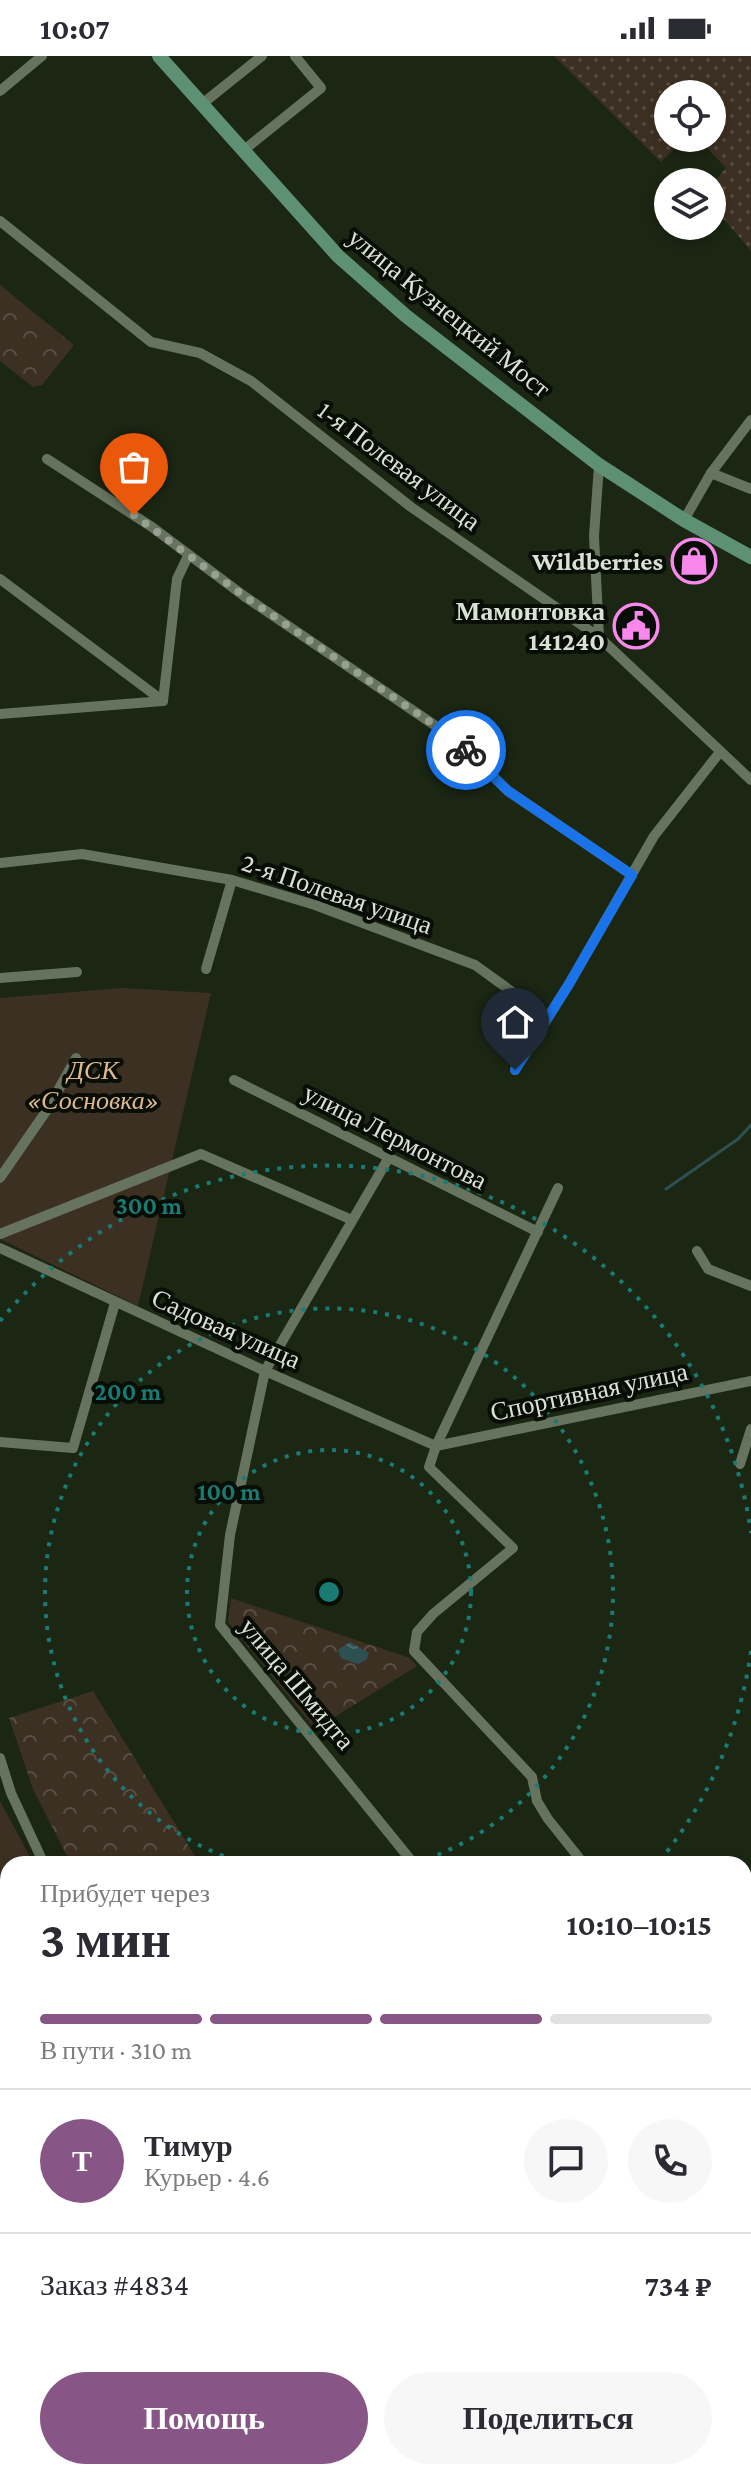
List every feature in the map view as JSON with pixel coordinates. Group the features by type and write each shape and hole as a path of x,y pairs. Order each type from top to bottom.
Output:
{"street":[{"path":"0,91 42,56"},
{"name":"улица Кузнецкий Мост","path":"159,56 338,256 406,316 599,465 684,520 751,557"},
{"path":"202,104 262,56"},
{"path":"244,150 321,88 295,56"},
{"name":"1-я Полевая улица","path":"0,221 151,342 200,353 251,381 411,507 599,637 751,780"},
{"path":"684,520 711,473 751,420"},
{"path":"47,459 152,527 188,556 455,739 508,791 632,875"},
{"path":"599,465 594,536 599,637"},
{"path":"711,473 751,489"},
{"path":"163,701 177,579 188,556"},
{"path":"0,579 163,701"},
{"path":"0,714 163,701"},
{"path":"515,1070 569,984 654,836 720,752"},
{"name":"2-я Полевая улица","path":"0,863 82,854 232,880 315,905 475,965 547,1017"},
{"path":"206,969 232,880"},
{"path":"0,978 77,972"},
{"path":"0,1178 49,1107 76,1058"},
{"name":"улица Лермонтова","path":"234,1080 538,1232"},
{"path":"0,1234 201,1154 352,1220"},
{"name":"улица Шмидта","path":"388,1159 265,1371 230,1535 220,1625 408,1856"},
{"path":"558,1188 436,1446 429,1467 513,1548 433,1614 417,1632 414,1651 532,1777 537,1801 578,1856"},
{"name":"Садовая улица","path":"0,1248 115,1303 436,1446"},
{"path":"697,1251 708,1269 751,1286"},
{"path":"0,1442 73,1448 115,1303"},
{"name":"Спортивная улица","path":"436,1446 751,1381"},
{"path":"740,1464 751,1429"},
{"path":"0,1758 11,1793 40,1856"}],"green space":[{"path":"554,56 751,56 751,251 726,222 726,168 711,152 726,152 726,80 654,80 654,152 671,152 661,162"},
{"path":"0,285 74,345 42,385 33,387 0,361"},
{"name":"ДСК «Сосновка»","path":"122,988 211,993 138,1306 0,1239 0,998"},
{"path":"231,1598 410,1658 417,1666 315,1729 228,1622"},
{"path":"93,1691 195,1856 67,1856 33,1789 9,1718"},
{"path":"0,1801 30,1856 0,1856"}],"water":[{"path":"350,1642 369,1653 366,1660 358,1664 341,1658 338,1650"}],"waterway":[{"path":"666,1189 738,1139 751,1125"}],"way so far":[{"path":"134,515 244,596 455,739 466,750"}],"place":[{"name":"Wildberries","path":"694,561"},
{"name":"Мамонтовка 141240","path":"636,626"}],"route":[{"path":"466,750 508,791 632,875 515,1070"}]}
